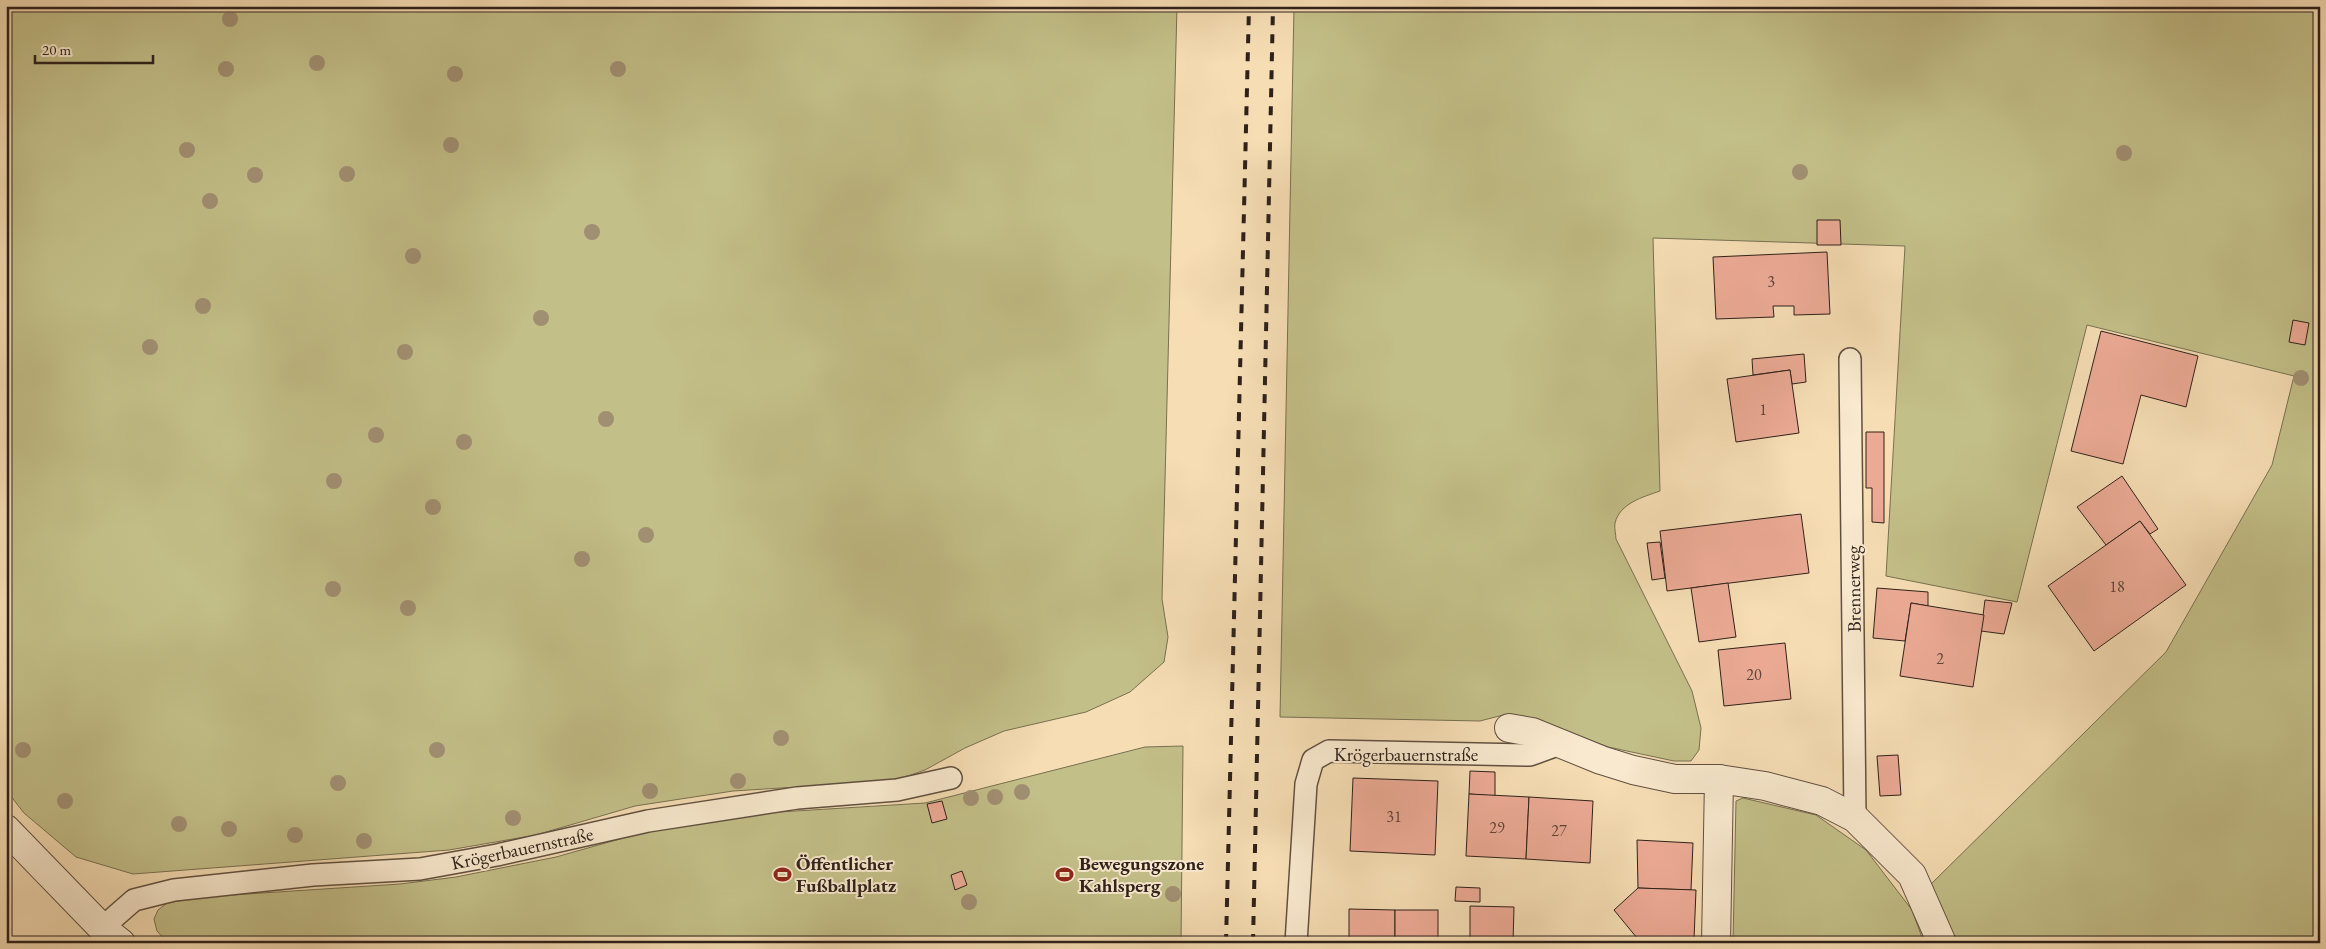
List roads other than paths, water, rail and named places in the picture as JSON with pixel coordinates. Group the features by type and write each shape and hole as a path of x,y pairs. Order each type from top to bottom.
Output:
{"street":[{"path":"1510,728 1532,732 1601,760 1633,770 1675,779 1718,779 1765,786 1822,801 1855,818 1912,875 1942,943"},
{"path":"1716,943 1718,779"},
{"path":"6,829 106,938"}],"lane":[{"name":"Brennerweg","path":"1850,359 1855,818"},
{"name":"Krögerbauernstraße","path":"1296,943 1306,784 1313,760 1329,751 1530,755 1563,743"},
{"name":"Krögerbauernstraße","path":"106,938 134,900 174,890 313,875 420,869 497,856 648,821 796,798 897,790 950,778"}],"railway":[{"path":"1226,943 1249,6"},
{"path":"1253,943 1273,6"}],"place":[{"name":"Öffentlicher Fußballplatz","path":"782,874"},
{"name":"Bewegungszone Kahlsperg","path":"1065,874"}]}
